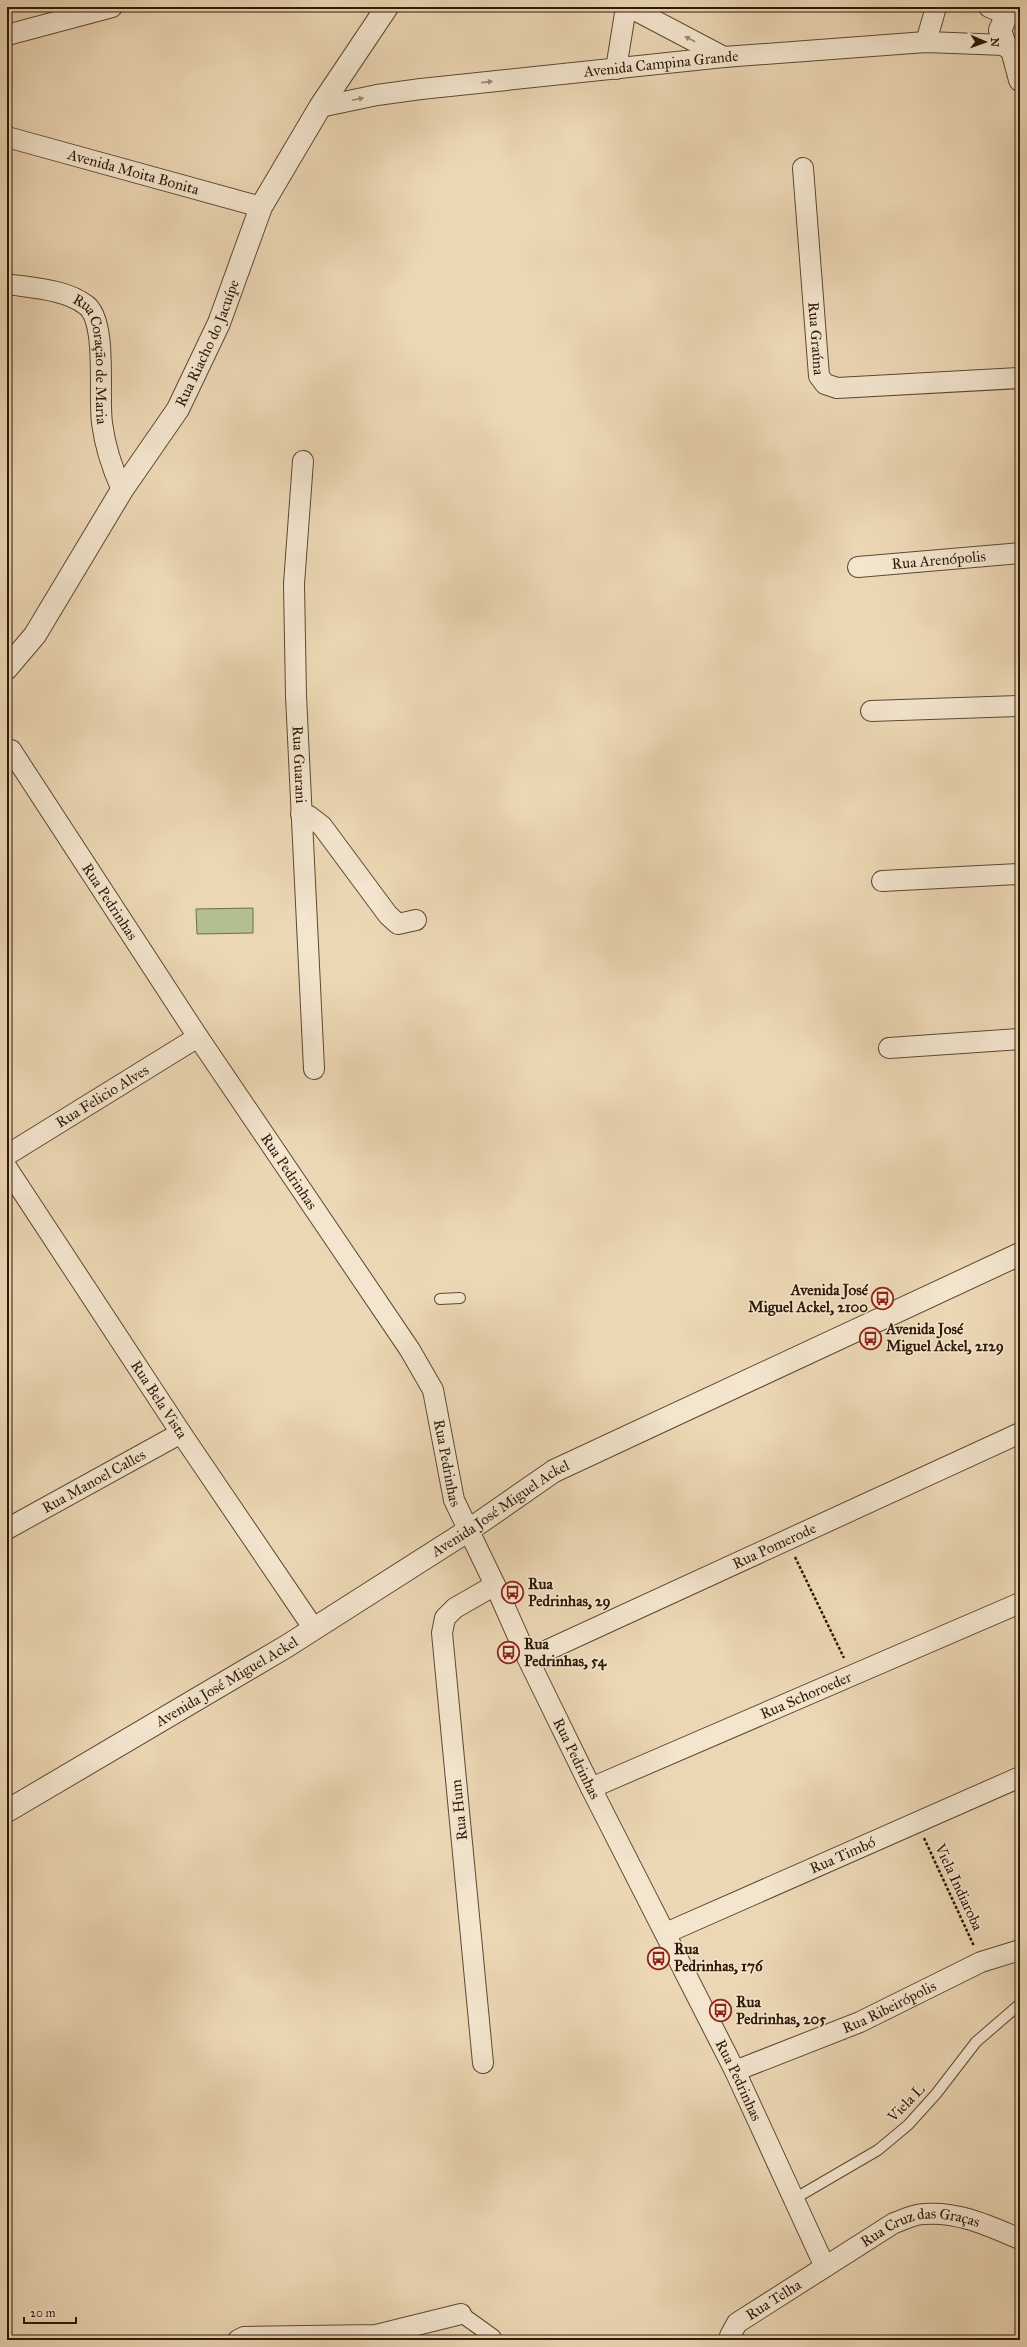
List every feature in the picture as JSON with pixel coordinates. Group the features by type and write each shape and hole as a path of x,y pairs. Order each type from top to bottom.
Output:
{"street":[{"name":"Rua Riacho do Jacuípe","path":"7,668 35,635 122,490 178,410 219,323 261,207 320,107 387,7"},
{"path":"616,69 628,7 724,57"},
{"path":"926,42 936,7"},
{"path":"7,35 99,9"},
{"path":"1009,10 1000,30 1001,38 1012,49 1020,80"},
{"name":"Avenida Campina Grande","path":"320,107 377,95 413,90 724,57 926,42 1012,49"},
{"name":"Avenida Moita Bonita","path":"7,137 261,207"},
{"name":"Rua Graúna","path":"803,168 819,376 825,384 837,388 1020,378"},
{"name":"Rua Coração de Maria","path":"7,284 71,297 87,305 95,318 99,341 102,422 107,451 122,490"},
{"name":"Rua Guarani","path":"303,461 294,584 301,814 314,1069"},
{"name":"Rua Arenópolis","path":"858,567 1020,553"},
{"path":"871,711 1020,706"},
{"name":"Rua Pedrinhas","path":"11,750 198,1037 410,1350 433,1390 451,1489 469,1530 496,1585 528,1659 591,1788 666,1933 735,2072 825,2266"},
{"path":"301,814 309,816 322,826 388,915 398,924 416,920"},
{"path":"882,881 1020,874"},
{"name":"Rua Felicio Alves","path":"7,1154 198,1037"},
{"path":"889,1048 1020,1039"},
{"name":"Rua Bela Vista","path":"7,1168 181,1433 314,1629"},
{"name":"Avenida José Miguel Ackel","path":"7,1811 314,1629 469,1530 554,1471 1020,1254"},
{"name":"Rua Manoel Calles","path":"7,1529 181,1433"},
{"name":"Rua Pomerode","path":"528,1659 1020,1433"},
{"name":"Rua Hum","path":"483,2063 442,1633 445,1618 455,1608 496,1585"},
{"name":"Rua Schoroeder","path":"591,1788 1020,1603"},
{"name":"Rua Timbó","path":"666,1933 1020,1776"},
{"name":"Rua Ribeirópolis","path":"735,2072 860,2022 981,1962 1020,1950"},
{"name":"Rua Cruz das Graças","path":"825,2266 894,2223 922,2214 947,2214 974,2220 1020,2239"},
{"name":"Rua Telha","path":"727,2339 737,2323 825,2266"},
{"path":"238,2340 244,2337 376,2335 461,2314 493,2337 494,2340"}],"lane":[{"path":"440,1300 460,1298"},
{"name":"Viela L","path":"794,2199 878,2150 908,2125 936,2094 976,2042 1020,2004"}],"path":[{"path":"786,1540 853,1675"},
{"name":"Viela Indiaroba","path":"916,1822 981,1962"}],"green space":[{"path":"253,908 253,933 197,934 196,909"}],"place":[{"name":"Avenida José Miguel Ackel, 2100","path":"883,1299"},
{"name":"Avenida José Miguel Ackel, 2129","path":"871,1338"},
{"name":"Rua Pedrinhas, 29","path":"512,1593"},
{"name":"Rua Pedrinhas, 54","path":"509,1653"},
{"name":"Rua Pedrinhas, 176","path":"659,1958"},
{"name":"Rua Pedrinhas, 205","path":"720,2011"}]}
